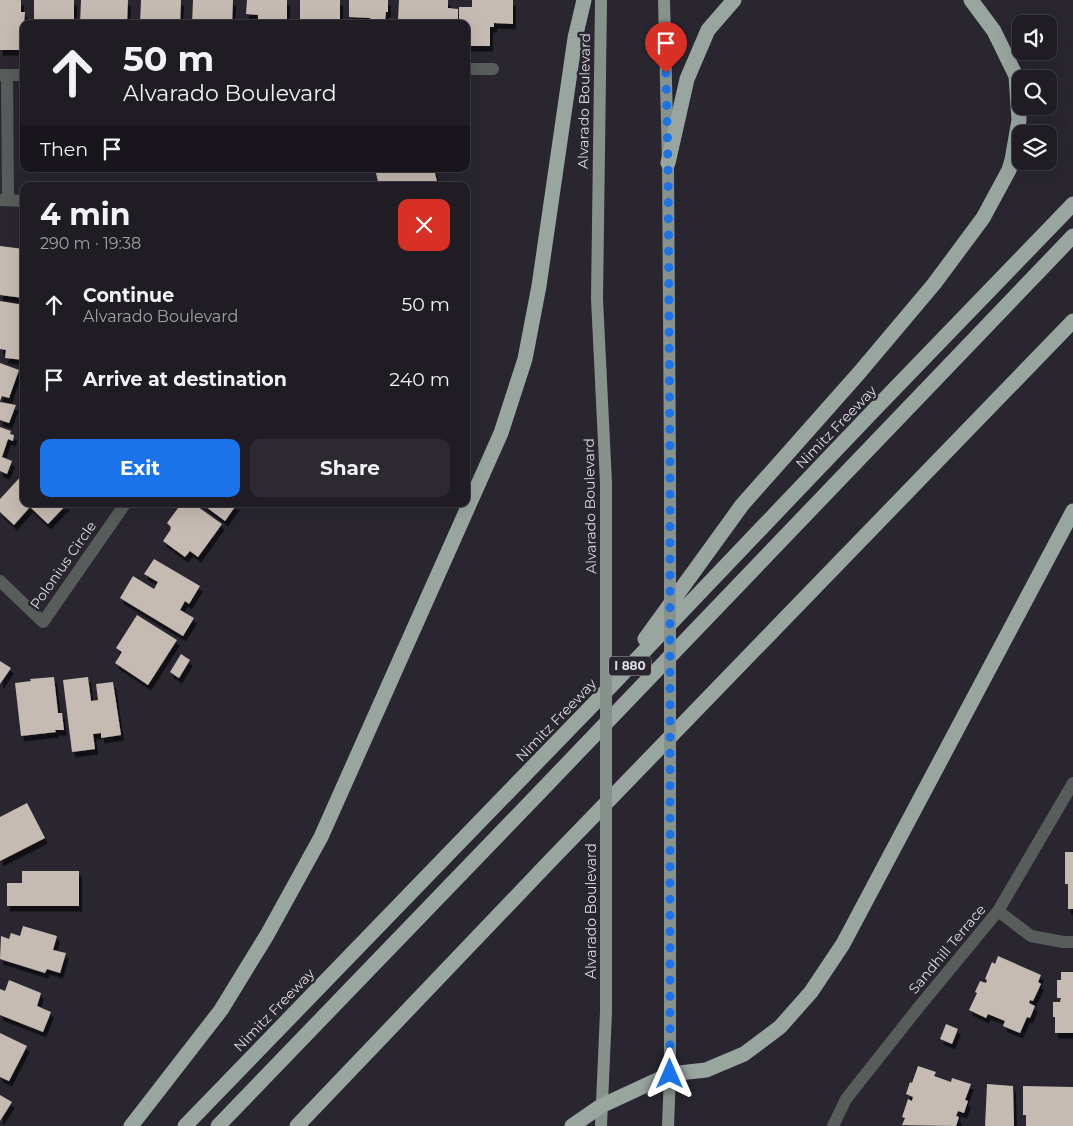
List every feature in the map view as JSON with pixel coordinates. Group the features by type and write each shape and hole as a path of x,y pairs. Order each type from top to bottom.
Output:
{"highway":[{"path":"470,503 501,433 525,358 540,286 575,38 584,0"},
{"path":"668,164 687,79 708,30 734,0"},
{"path":"611,686 742,505 859,373 934,284 983,218 1009,170 1019,120 1016,76 994,31 971,0"},
{"name":"Nimitz Freeway","path":"185,1126 611,686 1073,204"},
{"name":"I 880","path":"218,1126 1073,236"},
{"path":"297,1126 551,860 1073,321"},
{"path":"131,1126 221,1010 267,934 321,837 468,507"},
{"path":"572,1126 601,1106 670,1074 706,1070 744,1054 780,1027 811,992 843,944 1073,511"}],"main road":[{"name":"Alvarado Boulevard","path":"601,0 596,299 606,483 606,1012 601,1126"},
{"path":"664,0 668,164 670,468 670,1074 668,1126"}],"street":[{"path":"470,69 493,69"},
{"path":"20,75 3,75 4,200 20,201"},
{"name":"Polonius Circle","path":"0,581 43,622 123,507"},
{"name":"Sandhill Terrace","path":"833,1126 846,1099 998,911 1073,783"},
{"path":"998,911 1031,936 1073,942"}],"building":[{"path":"0,0 21,0 21,12 25,12 24,20 20,20 20,50 0,50"},
{"path":"34,0 74,0 74,20 34,20"},
{"path":"81,0 128,0 127,20 80,20"},
{"path":"141,0 181,0 180,20 140,20"},
{"path":"193,0 233,0 232,20 192,20"},
{"path":"247,0 287,0 287,20 258,20 258,15 246,14"},
{"path":"300,0 340,0 340,20 300,20"},
{"path":"349,0 388,0 388,12 386,12 385,20 349,17"},
{"path":"399,0 448,0 448,8 458,9 458,20 398,20"},
{"path":"472,0 513,0 513,24 494,23 494,27 490,27 490,46 470,46 470,20 459,20 459,7 472,7"},
{"path":"435,172 437,182 378,182 376,173"},
{"path":"0,246 20,248 20,298 0,295"},
{"path":"0,301 20,304 20,360 5,358 6,350 0,349"},
{"path":"0,363 19,370 9,398 2,396 0,401"},
{"path":"0,402 16,405 9,423 0,420"},
{"path":"0,427 11,431 10,434 14,435 13,441 8,439 2,457 12,461 7,474 0,471"},
{"path":"20,477 20,507 30,507 14,525 0,512 0,499"},
{"path":"30,507 64,507 48,524"},
{"path":"179,507 198,507 222,524 198,557 190,551 185,557 163,541 171,529 167,523"},
{"path":"206,507 235,507 225,521"},
{"path":"154,559 200,586 189,604 185,601 180,610 194,618 183,636 120,598 133,576 154,589 158,582 144,574"},
{"path":"137,615 177,640 148,685 115,663 122,652 116,648"},
{"path":"181,654 190,660 179,678 170,672"},
{"path":"0,661 11,668 0,684"},
{"path":"54,677 58,713 62,713 64,730 21,736 15,683 31,681 30,679"},
{"path":"88,677 91,701 98,700 96,684 113,682 121,735 101,738 101,733 93,734 95,749 72,752 63,680"},
{"path":"27,803 45,838 0,861 0,817"},
{"path":"1065,852 1073,852 1073,909 1068,909 1068,884 1065,884"},
{"path":"22,871 79,871 79,906 7,906 7,883 22,883"},
{"path":"23,926 57,936 53,950 66,953 60,973 47,969 45,973 0,959 1,936 9,939 11,933 20,936"},
{"path":"998,956 1041,975 1038,982 1041,984 1033,1001 1030,1000 1029,1003 1035,1006 1030,1018 1027,1017 1020,1033 1003,1026 1005,1021 988,1014 986,1018 969,1010 980,981 986,983 987,980 985,979 992,962 995,964"},
{"path":"1061,972 1073,972 1073,1033 1055,1033 1053,1002 1060,1002 1061,998 1057,998 1057,980 1061,980"},
{"path":"9,980 41,993 37,1006 51,1012 43,1032 0,1015 0,989 5,991"},
{"path":"946,1024 958,1029 952,1044 940,1039"},
{"path":"0,1033 27,1046 9,1081 0,1077"},
{"path":"918,1066 936,1072 934,1076 951,1082 952,1078 971,1084 965,1100 968,1101 964,1113 958,1111 956,1116 959,1117 956,1126 902,1125 905,1118 902,1117 908,1099 912,1101 913,1097 906,1094"},
{"path":"987,1084 1013,1086 1014,1126 985,1126"},
{"path":"1023,1086 1073,1087 1073,1126 1026,1126 1026,1115 1023,1115"},
{"path":"0,1095 12,1102 0,1121"}],"route":[{"path":"666,73 670,468 670,1074"}]}
